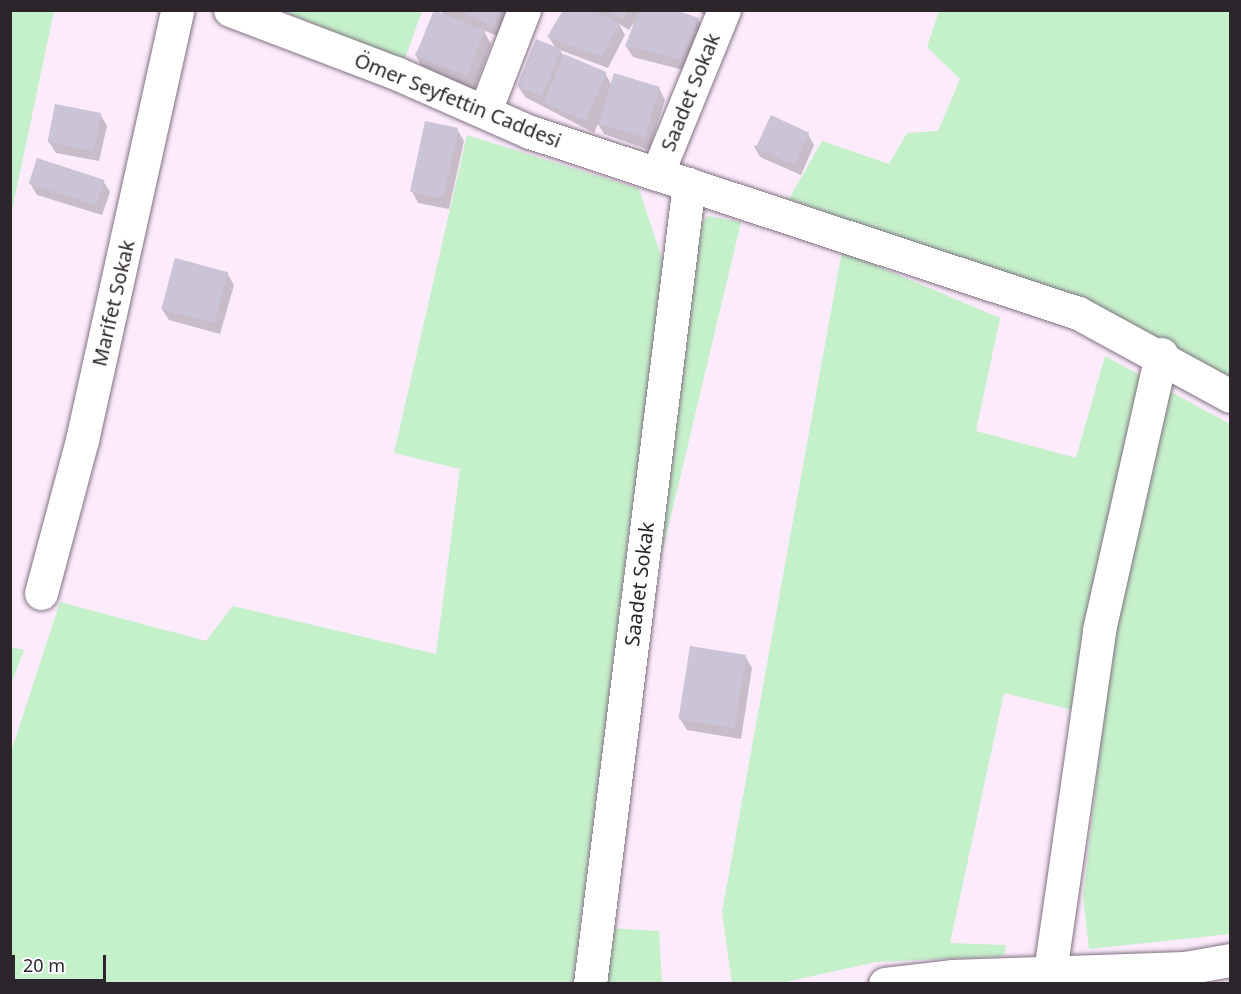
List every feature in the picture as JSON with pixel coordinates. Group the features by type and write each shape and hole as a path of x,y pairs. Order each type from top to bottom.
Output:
{"street":[{"name":"Marifet Sokak","path":"41,593 82,440 177,10"},
{"path":"485,111 524,10"},
{"name":"Saadet Sokak","path":"657,174 724,10"},
{"name":"Ömer Seyfettin Caddesi","path":"245,13 485,111 657,174 1078,313 1161,354 1230,396"},
{"name":"Saadet Sokak","path":"590,984 689,184"},
{"path":"1050,972 1099,630 1161,354"},
{"path":"885,984 1050,972 1185,968 1230,960"}],"green space":[{"path":"10,11 54,11 11,215"},
{"path":"283,11 422,11 404,61"},
{"path":"939,11 1230,11 1230,378 1080,302 789,199 822,141 889,164 907,133 938,131 960,79 927,47"},
{"path":"467,135 639,189 663,262 573,983 11,984 11,752 60,602 206,641 233,606 436,654 460,469 394,453"},
{"path":"708,216 741,222 654,587 694,234"},
{"path":"842,251 1000,318 976,431 1076,458 1105,356 1145,378 1081,712 1004,693 950,943 1006,945 1004,956 876,962 781,983 732,983 722,912"},
{"path":"1162,387 1230,424 1230,934 1089,949 1083,897 1109,671"},
{"path":"10,647 24,650 11,684"},
{"path":"609,928 659,931 662,983 601,984"}],"building":[{"path":"434,10 485,31 467,76 416,55"},
{"path":"457,10 501,10 493,27"},
{"path":"563,10 593,10 619,23 602,57 547,37"},
{"path":"606,10 628,10 623,20"},
{"path":"640,10 675,10 699,18 681,60 625,46"},
{"path":"536,39 561,49 542,96 517,86"},
{"path":"564,54 606,72 586,121 543,103"},
{"path":"614,73 660,87 644,138 599,124"},
{"path":"55,104 101,113 94,151 48,142"},
{"path":"771,115 809,133 794,165 756,148"},
{"path":"425,121 458,128 443,198 410,191"},
{"path":"37,158 105,180 96,206 29,184"},
{"path":"175,258 228,272 214,323 161,309"},
{"path":"690,646 746,655 735,728 678,719"}]}
